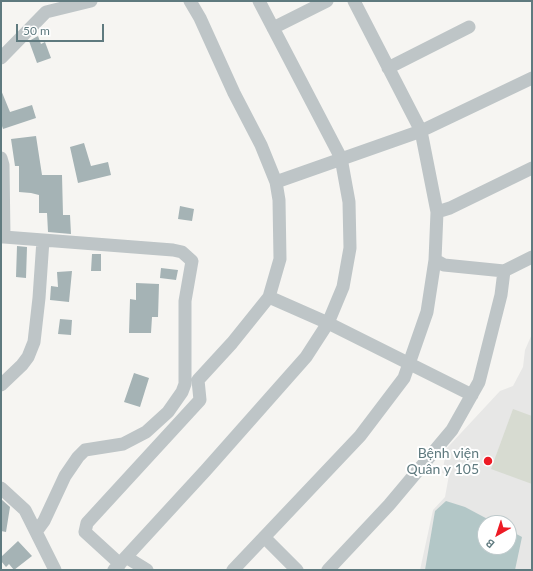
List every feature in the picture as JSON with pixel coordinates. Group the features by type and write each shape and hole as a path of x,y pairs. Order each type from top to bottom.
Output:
{"street":[{"path":"1,58 46,12 91,1"},
{"path":"147,570 120,564 85,532 87,523 200,400 198,380 232,343 269,297 280,259 279,200 276,182 261,145 234,93 200,18 190,1"},
{"path":"120,564 306,357 328,322 343,287 350,248 349,202 341,158 259,1"},
{"path":"273,28 327,1"},
{"path":"233,570 360,436 404,378 427,312 435,260 437,212 421,131 354,1"},
{"path":"388,68 469,27"},
{"path":"276,182 421,131 532,78"},
{"path":"1,158 3,165 3,237 173,250 182,252 192,261 185,301 185,384 182,392 168,412 146,432 123,444 85,450 78,457 65,476 46,516 36,532"},
{"path":"437,212 450,208 532,168"},
{"path":"1,385 28,358 34,342 43,240"},
{"path":"435,260 444,265 504,271 532,257"},
{"path":"328,570 389,505 452,430 479,382 501,295 504,271"},
{"path":"269,297 328,322 472,395"},
{"path":"1,488 25,510 55,570"},
{"path":"264,537 297,570"}],"shaded area":[{"name":"Bệnh viện Quân y 105","path":"532,334 532,570 420,570 433,510 445,497 449,475 442,473 447,448 500,391 513,386 523,367 525,350"},
{"path":"513,409 532,416 532,484 491,469"},
{"path":"446,501 465,507 480,515 477,515 477,555 517,555 517,534 522,537 515,570 425,570 435,511"}],"building":[{"path":"38,36 41,44 45,42 51,58 37,63 29,41"},
{"path":"1,90 10,112 32,105 36,118 3,129 1,123"},
{"path":"36,136 42,175 62,175 63,215 70,215 71,234 48,232 47,213 39,213 39,195 19,192 19,166 15,166 11,139"},
{"path":"84,143 91,166 108,162 111,175 78,183 70,147"},
{"path":"180,206 194,209 192,221 178,219"},
{"path":"17,246 27,247 26,278 16,277"},
{"path":"92,254 101,254 101,271 91,271"},
{"path":"161,268 178,270 176,280 160,278"},
{"path":"72,271 69,302 50,300 51,286 58,287 57,272"},
{"path":"136,283 159,284 158,317 152,317 151,333 129,333 130,299 136,300"},
{"path":"60,319 72,320 71,335 58,334"},
{"path":"134,373 149,378 140,407 124,402"},
{"path":"1,499 10,507 6,532 1,531"},
{"path":"18,541 32,556 14,570 9,564 6,567 1,561 1,557"}],"place":[{"name":"Bệnh viện Quân y 105","path":"488,461"}]}
